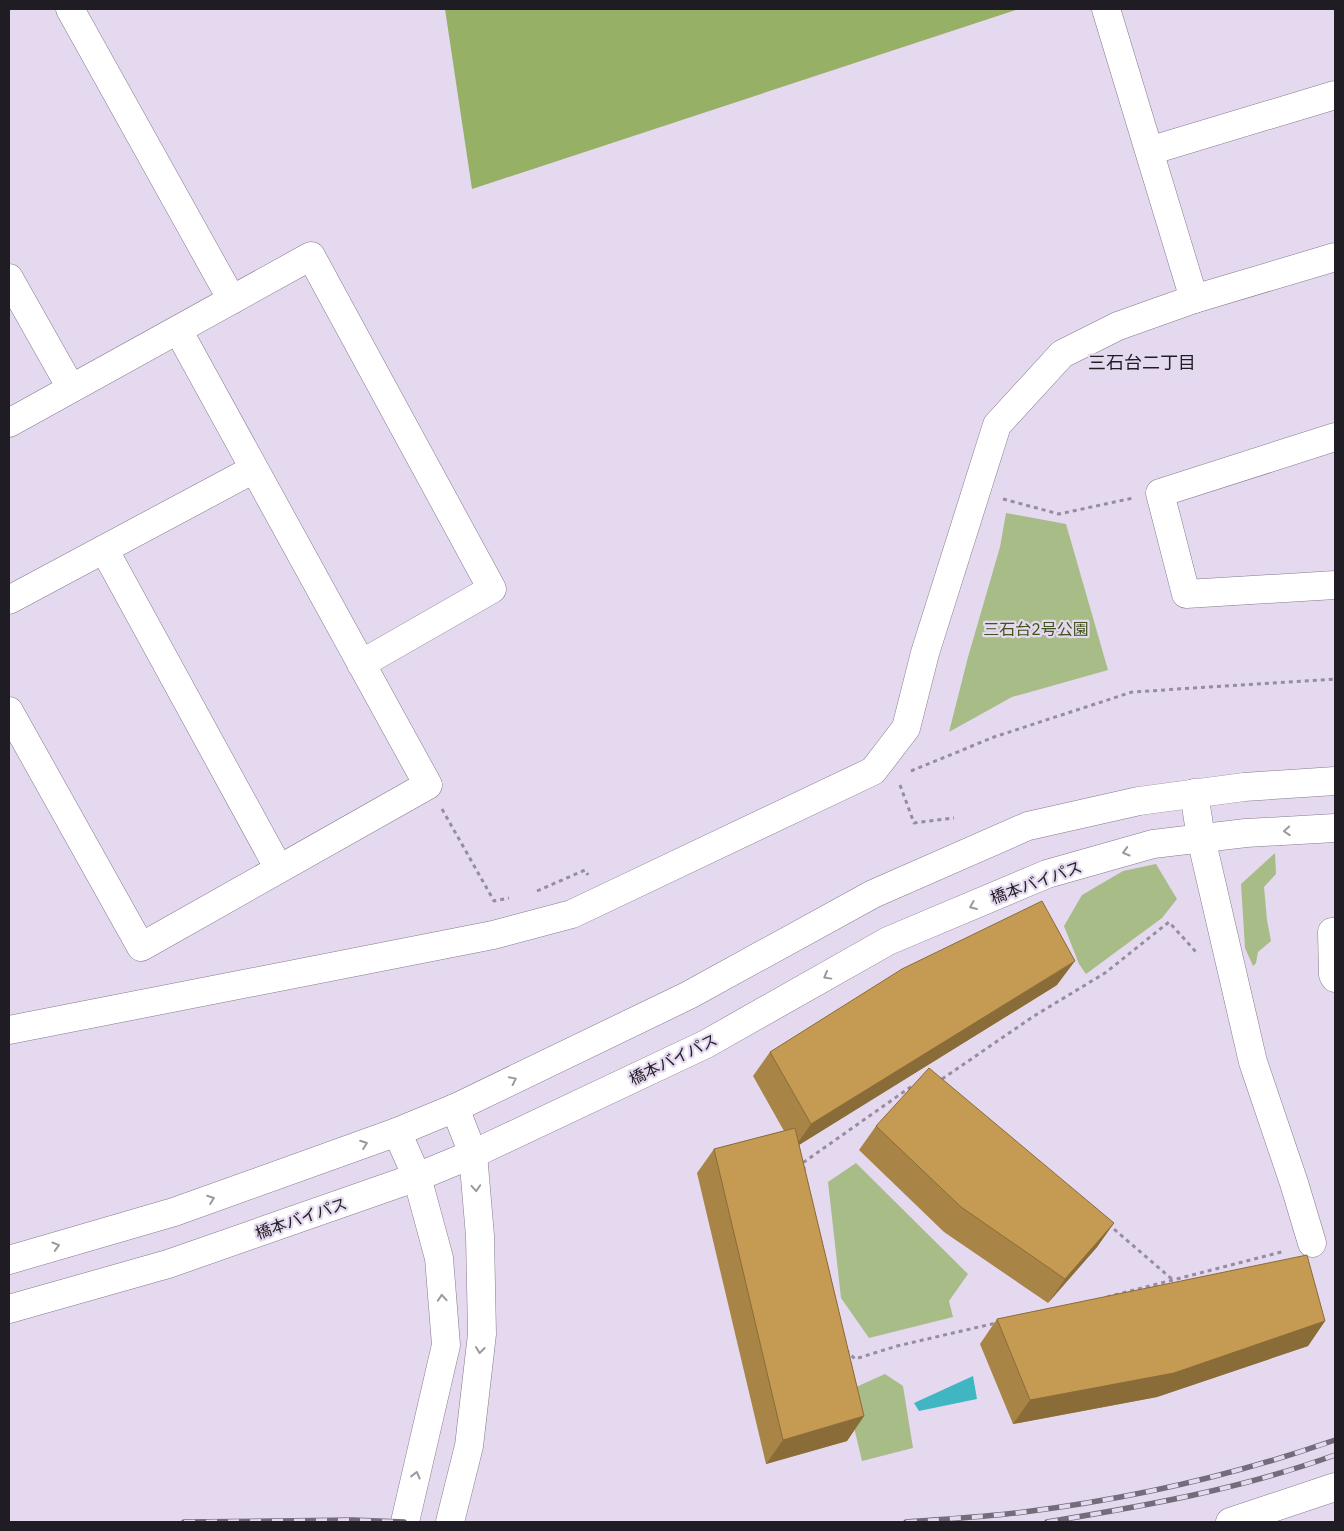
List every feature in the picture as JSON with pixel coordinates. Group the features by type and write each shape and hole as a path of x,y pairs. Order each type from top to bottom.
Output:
{"main road":[{"path":"70,9 232,300"},
{"path":"1106,9 1194,299"},
{"path":"1149,151 1335,94"},
{"path":"9,422 311,256 492,590 361,664"},
{"path":"9,1030 493,935 572,914 830,794 873,771 890,768 906,728 925,653 997,425 1062,354 1118,326 1194,299 1335,256"},
{"path":"9,278 71,388"},
{"path":"9,711 141,946 428,785 178,330"},
{"path":"1335,437 1160,493 1186,594 1335,585"},
{"path":"9,600 254,468"},
{"path":"104,549 279,869"},
{"path":"9,1260 174,1212 398,1132 455,1108 689,995 872,894 1028,826 1138,801 1244,787 1335,781"},
{"path":"1194,793 1201,838 1253,1062 1312,1243"},
{"name":"橋本バイパス","path":"9,1309 168,1264 417,1177 474,1154 706,1044 888,941 1047,874 1153,844 1201,838 1335,828"},
{"path":"1335,932 1332,932 1333,975 1335,978"},
{"path":"450,1522 469,1446 482,1334 480,1236 474,1154 455,1108"},
{"path":"398,1132 417,1177 439,1258 446,1345 405,1522"},
{"path":"1230,1522 1335,1487"}],"path":[{"path":"976,492 1058,514 1160,493"},
{"path":"954,818 914,822 890,768 994,737 1132,692 1335,679"},
{"path":"428,785 494,901 513,897"},
{"path":"532,893 585,870"},
{"path":"935,1081 942,1079 1034,1016 1105,972 1169,922 1199,956"},
{"path":"942,1079 950,1086"},
{"path":"804,1178 804,1162 912,1086 920,1084"},
{"path":"1106,1222 1173,1280"},
{"path":"1106,1297 1312,1243"},
{"path":"842,1346 855,1360 897,1346 1000,1322"}],"green space":[{"path":"445,9 1019,9 472,189"},
{"name":"三石台2号公園","path":"1006,513 1066,524 1108,670 1012,697 949,732 968,657 1000,547"},
{"path":"1275,853 1276,874 1264,887 1271,941 1258,952 1256,963 1253,966 1245,948 1241,884"},
{"path":"1156,864 1177,899 1162,918 1086,974 1079,964 1064,926 1082,895 1123,871"},
{"path":"856,1163 968,1274 949,1301 953,1317 869,1338 841,1298 828,1182"},
{"path":"885,1374 903,1386 913,1448 862,1461 853,1423 856,1387"}],"water":[{"path":"973,1376 977,1399 919,1411 914,1403"}],"building":[{"path":"1042,901 1075,961 811,1124 770,1052 902,969"},
{"path":"929,1068 1114,1223 1065,1279 961,1207 876,1126"},
{"path":"795,1128 864,1416 783,1440 714,1149"},
{"path":"1307,1255 1325,1321 1174,1373 1030,1400 997,1319"}],"railway":[{"path":"906,1522 1024,1512 1142,1493 1220,1475 1335,1440"},
{"path":"1047,1522 1120,1510 1229,1487 1335,1455"},
{"path":"184,1522 353,1520 404,1522"}],"district":[{"name":"三石台二丁目","path":"1142,363"}]}
